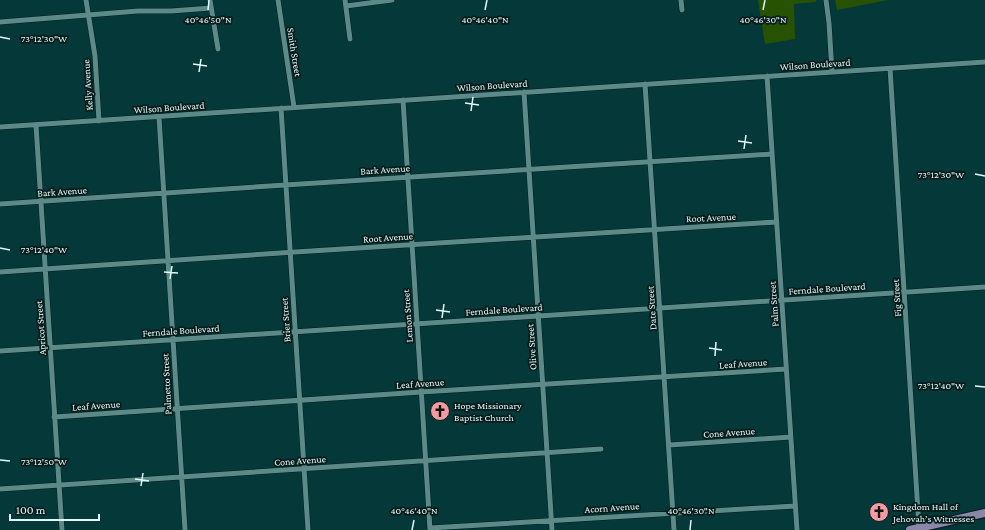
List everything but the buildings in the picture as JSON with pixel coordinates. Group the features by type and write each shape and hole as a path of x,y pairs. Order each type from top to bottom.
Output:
{"main road":[{"path":"910,530 985,513"}],"street":[{"name":"Kelly Avenue","path":"86,0 95,56 98,121"},
{"path":"210,0 218,49"},
{"name":"Smith Street","path":"278,0 294,107"},
{"path":"345,0 350,39"},
{"path":"346,6 392,0"},
{"path":"681,0 682,10"},
{"path":"826,0 832,72"},
{"path":"0,22 138,11 171,11 211,8"},
{"name":"Wilson Boulevard","path":"0,127 985,62"},
{"name":"Fig Street","path":"890,68 919,528"},
{"name":"Palm Street","path":"767,76 797,530"},
{"name":"Date Street","path":"645,84 674,530"},
{"name":"Olive Street","path":"524,92 552,530"},
{"name":"Lemon Street","path":"403,100 430,529"},
{"name":"Brier Street","path":"281,108 308,530"},
{"name":"Palmetto Street","path":"159,117 185,530"},
{"name":"Apricot Street","path":"36,125 62,530"},
{"name":"Bark Avenue","path":"0,204 772,154"},
{"name":"Root Avenue","path":"0,272 290,252 776,222"},
{"name":"Ferndale Boulevard","path":"0,351 985,287"},
{"name":"Leaf Avenue","path":"54,417 786,369"},
{"name":"Cone Avenue","path":"669,445 791,437"},
{"name":"Cone Avenue","path":"0,489 547,452 601,450"},
{"name":"Acorn Avenue","path":"430,529 673,512 795,506"}],"green space":[{"path":"758,0 816,0 816,2 794,4 795,39 765,44"},
{"path":"835,0 888,0 837,10"}],"place":[{"name":"Hope Missionary Baptist Church","path":"440,411"},
{"name":"Kingdom Hall of Jehovah’s Witnesses","path":"879,512"}]}
